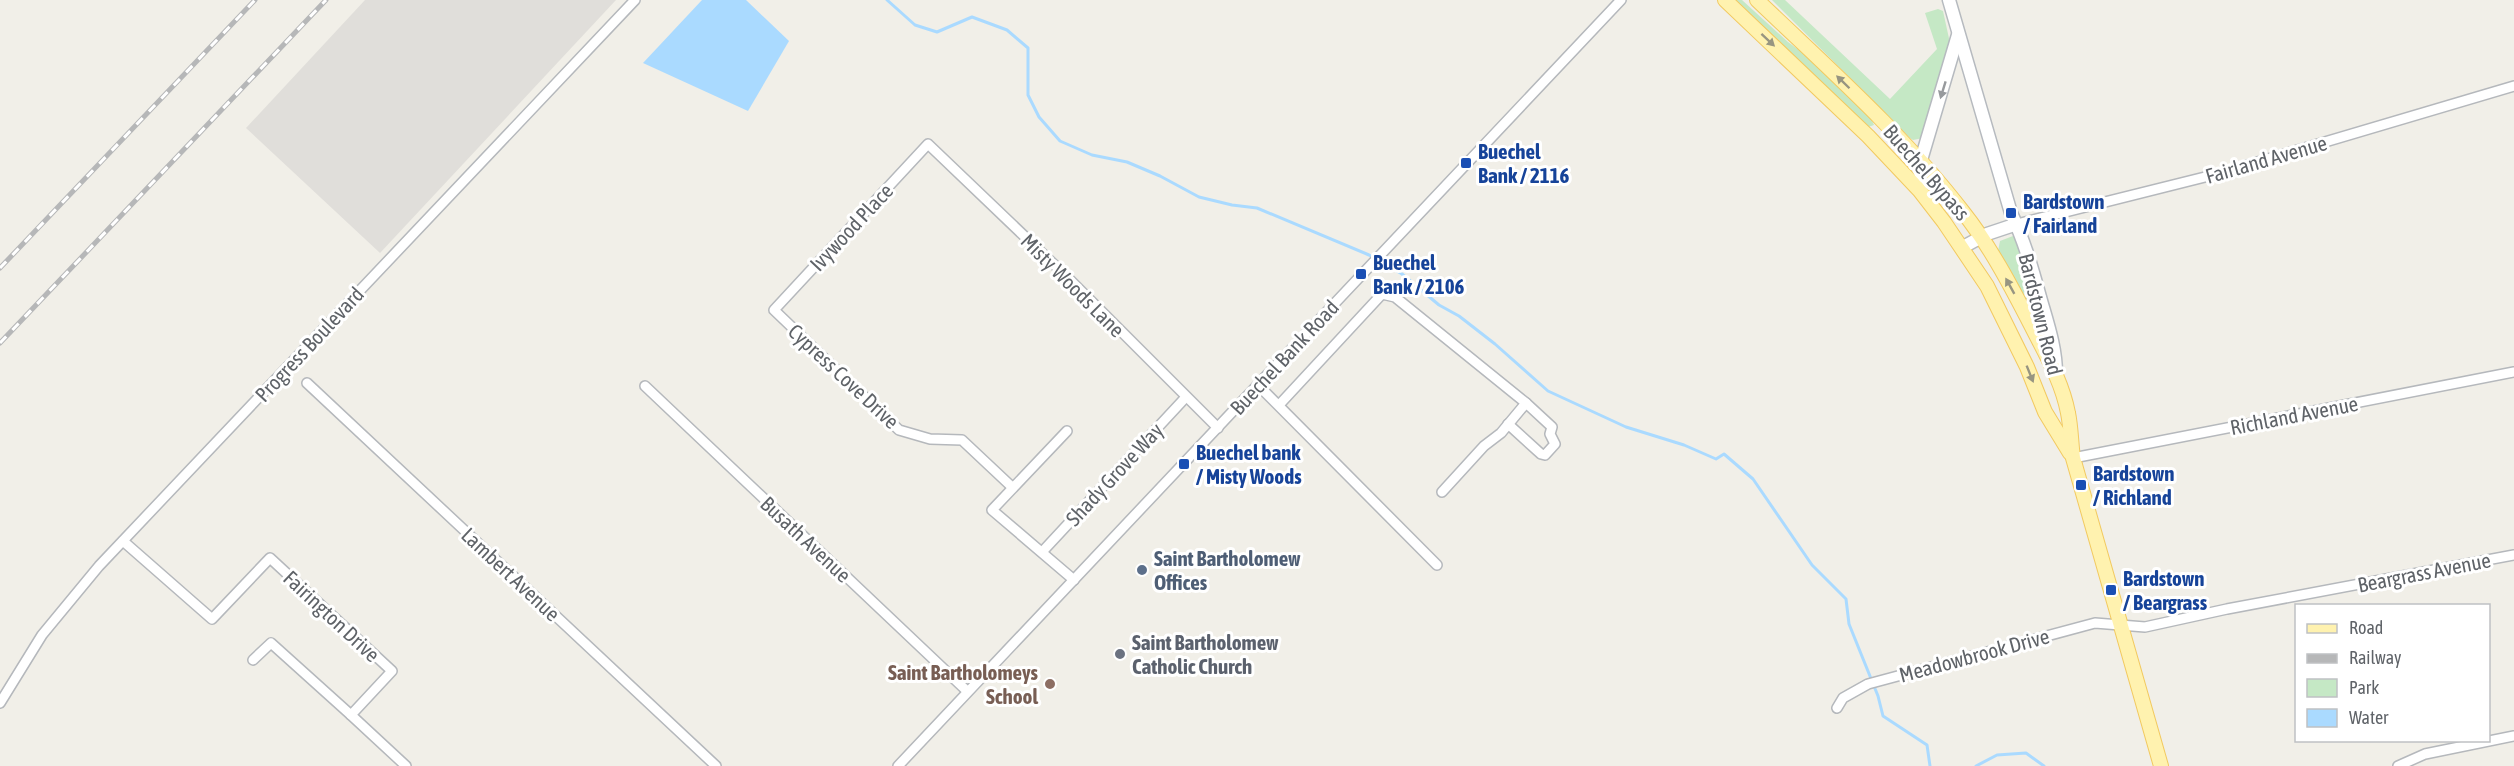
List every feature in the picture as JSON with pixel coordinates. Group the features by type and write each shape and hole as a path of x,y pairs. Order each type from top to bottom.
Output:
{"main road":[{"name":"Buechel Bypass","path":"1725,0 1868,136 1920,192 1963,247"},
{"path":"1747,0 1769,21 1776,25 1780,22"},
{"name":"Buechel Bypass","path":"1757,0 1921,160 1965,214 2011,288 2056,375"},
{"name":"Bardstown Road","path":"1949,0 2011,213 2017,224 2047,321 2056,357 2056,375 2065,403 2073,458 2161,766"},
{"path":"1920,192 1921,160 1959,34"},
{"path":"1963,247 2017,224"},
{"name":"Bardstown Road","path":"1963,247 2001,313 2045,412 2073,458"},
{"path":"2045,412 2065,403"}],"street":[{"name":"Progress Boulevard","path":"0,703 42,634 123,541 635,0"},
{"name":"Buechel Bank Road","path":"897,766 1621,0"},
{"name":"Fairland Avenue","path":"2017,224 2217,174 2514,86"},
{"path":"1868,136 1885,123"},
{"name":"Ivywood Place","path":"774,310 928,144"},
{"name":"Misty Woods Lane","path":"928,144 1066,276 1218,428"},
{"path":"1279,405 1382,294 1395,297 1526,404 1552,427 1550,434 1555,444 1545,455 1541,454 1508,424"},
{"name":"Cypress Cove Drive","path":"774,310 899,430 930,439 962,440 1012,487"},
{"name":"Richland Avenue","path":"2073,458 2514,372"},
{"name":"Lambert Avenue","path":"307,383 716,766"},
{"path":"1258,385 1437,565"},
{"name":"Busath Avenue","path":"645,386 967,691"},
{"name":"Shady Grove Way","path":"1042,552 1186,397"},
{"path":"1442,492 1526,404"},
{"path":"1067,431 992,510 1074,580"},
{"name":"Fairington Drive","path":"123,541 212,619 270,558 392,671 351,715"},
{"name":"Beargrass Avenue","path":"2121,626 2145,627 2237,607 2514,555"},
{"name":"Meadowbrook Drive","path":"1837,708 1843,698 1868,684 1890,677 2095,623 2121,626"},
{"path":"253,660 270,643 406,766"},
{"path":"2490,741 2514,736"},
{"path":"2398,766 2425,754 2484,742"}],"shaded area":[{"path":"365,0 616,0 380,253 246,128"}],"green space":[{"path":"1736,0 1742,0 1788,42 1814,61 1869,114 1874,125 1868,127"},
{"path":"1772,0 1785,0 1890,99 1937,49 1925,13 1938,9 1943,11 1950,43 1923,138 1913,140 1910,138"},
{"path":"2013,236 2019,244 2040,322 1998,251 2000,241"}],"water":[{"path":"702,0 746,0 789,41 748,111 643,63"}],"waterway":[{"path":"887,0 915,25 937,32 972,17 1007,30 1028,48 1028,95 1039,117 1060,141 1092,155 1127,162 1160,176 1199,197 1257,208 1369,255 1402,274 1439,305 1459,316 1548,391 1626,427 1684,445 1716,459 1724,454 1753,479 1812,565 1846,599 1849,624 1878,696 1883,716 1927,745 1930,766"},
{"path":"1976,766 1997,755 2026,753 2044,766"}],"railway":[{"path":"0,268 255,0"},
{"path":"0,343 326,0"}],"place":[{"name":"Buechel Bank / 2116","path":"1466,163"},
{"name":"Bardstown / Fairland","path":"2011,213"},
{"name":"Buechel Bank / 2106","path":"1361,274"},
{"name":"Buechel bank / Misty Woods","path":"1184,464"},
{"name":"Bardstown / Richland","path":"2081,485"},
{"name":"Saint Bartholomew Offices","path":"1142,570"},
{"name":"Bardstown / Beargrass","path":"2111,590"},
{"name":"Saint Bartholomew Catholic Church","path":"1120,654"},
{"name":"Saint Bartholomeys School","path":"1050,684"}]}
